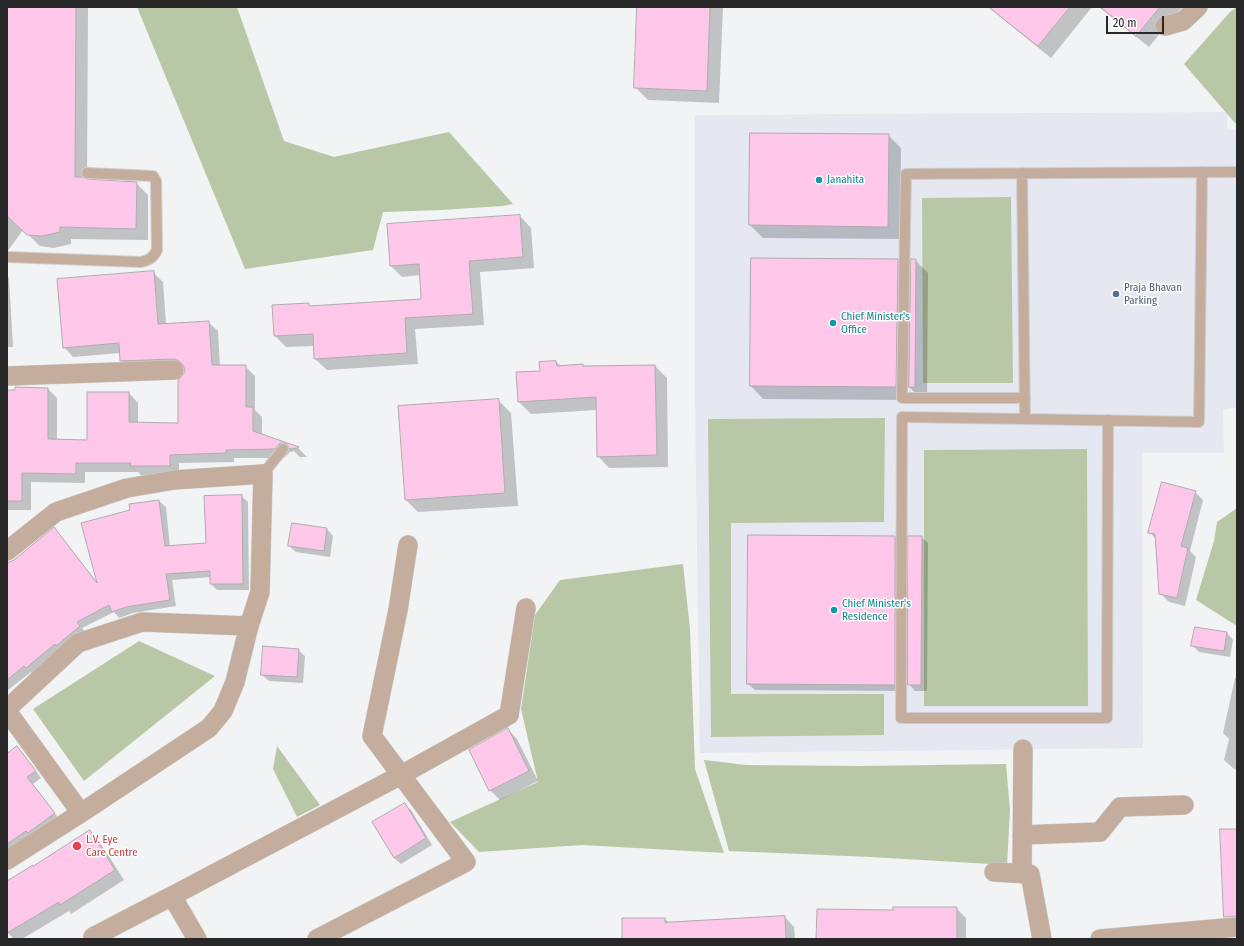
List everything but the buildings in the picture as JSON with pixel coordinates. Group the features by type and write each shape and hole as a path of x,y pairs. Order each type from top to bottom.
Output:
{"street":[{"path":"1165,26 1183,21 1198,7"},
{"path":"7,376 174,370"},
{"path":"7,551 56,512 127,488 174,480 263,474 260,592 249,626 235,682 223,710 209,728 7,860"},
{"path":"317,939 337,935 466,862 372,736 398,610 408,545"},
{"path":"94,939 93,937 401,775 509,714 526,608"},
{"path":"81,813 7,710 78,643 86,640 142,622 249,626"},
{"path":"1022,874 1023,749"},
{"path":"1022,835 1100,832 1120,807 1184,805"},
{"path":"994,872 1030,874 1042,939"},
{"path":"172,896 197,939"},
{"path":"1100,939 1237,927"}],"lane":[{"path":"1108,420 1107,718 901,718 902,417 1108,420 1199,422 1202,172"},
{"path":"1025,398 902,398 906,174 1237,172"},
{"path":"7,257 141,262 149,260 154,256 157,250 156,181 153,176 87,173"},
{"path":"1022,173 1025,419"},
{"path":"263,474 283,448"}],"shaded area":[{"path":"1227,112 1227,128 1237,130 1237,407 1223,410 1224,453 1142,453 1143,748 700,753 695,407 695,115"}],"green space":[{"path":"137,7 237,7 284,141 334,157 449,132 513,204 441,210 383,212 373,250 245,269"},
{"path":"1237,7 1237,123 1235,123 1184,64 1230,12"},
{"path":"1011,197 1013,383 923,383 922,198"},
{"path":"885,418 884,522 731,523 731,694 884,694 884,735 711,737 708,419"},
{"path":"1087,449 1088,706 924,706 924,450"},
{"path":"1237,508 1237,626 1196,600 1214,541 1217,522"},
{"path":"683,564 690,629 695,769 724,853 583,845 479,852 450,822 538,782 521,709 535,615 560,580"},
{"path":"139,641 215,676 84,781 33,709"},
{"path":"277,746 320,805 297,817 273,769"},
{"path":"704,760 746,765 859,766 1006,764 1010,810 1007,865 729,851"}],"place":[{"name":"Janahita","path":"819,180"},
{"name":"Praja Bhavan Parking","path":"1116,294"},
{"name":"Chief Minister's Office","path":"833,323"},
{"name":"Chief Minister's Residence","path":"834,610"},
{"name":"L.V. Eye Care Centre","path":"77,846"}]}
